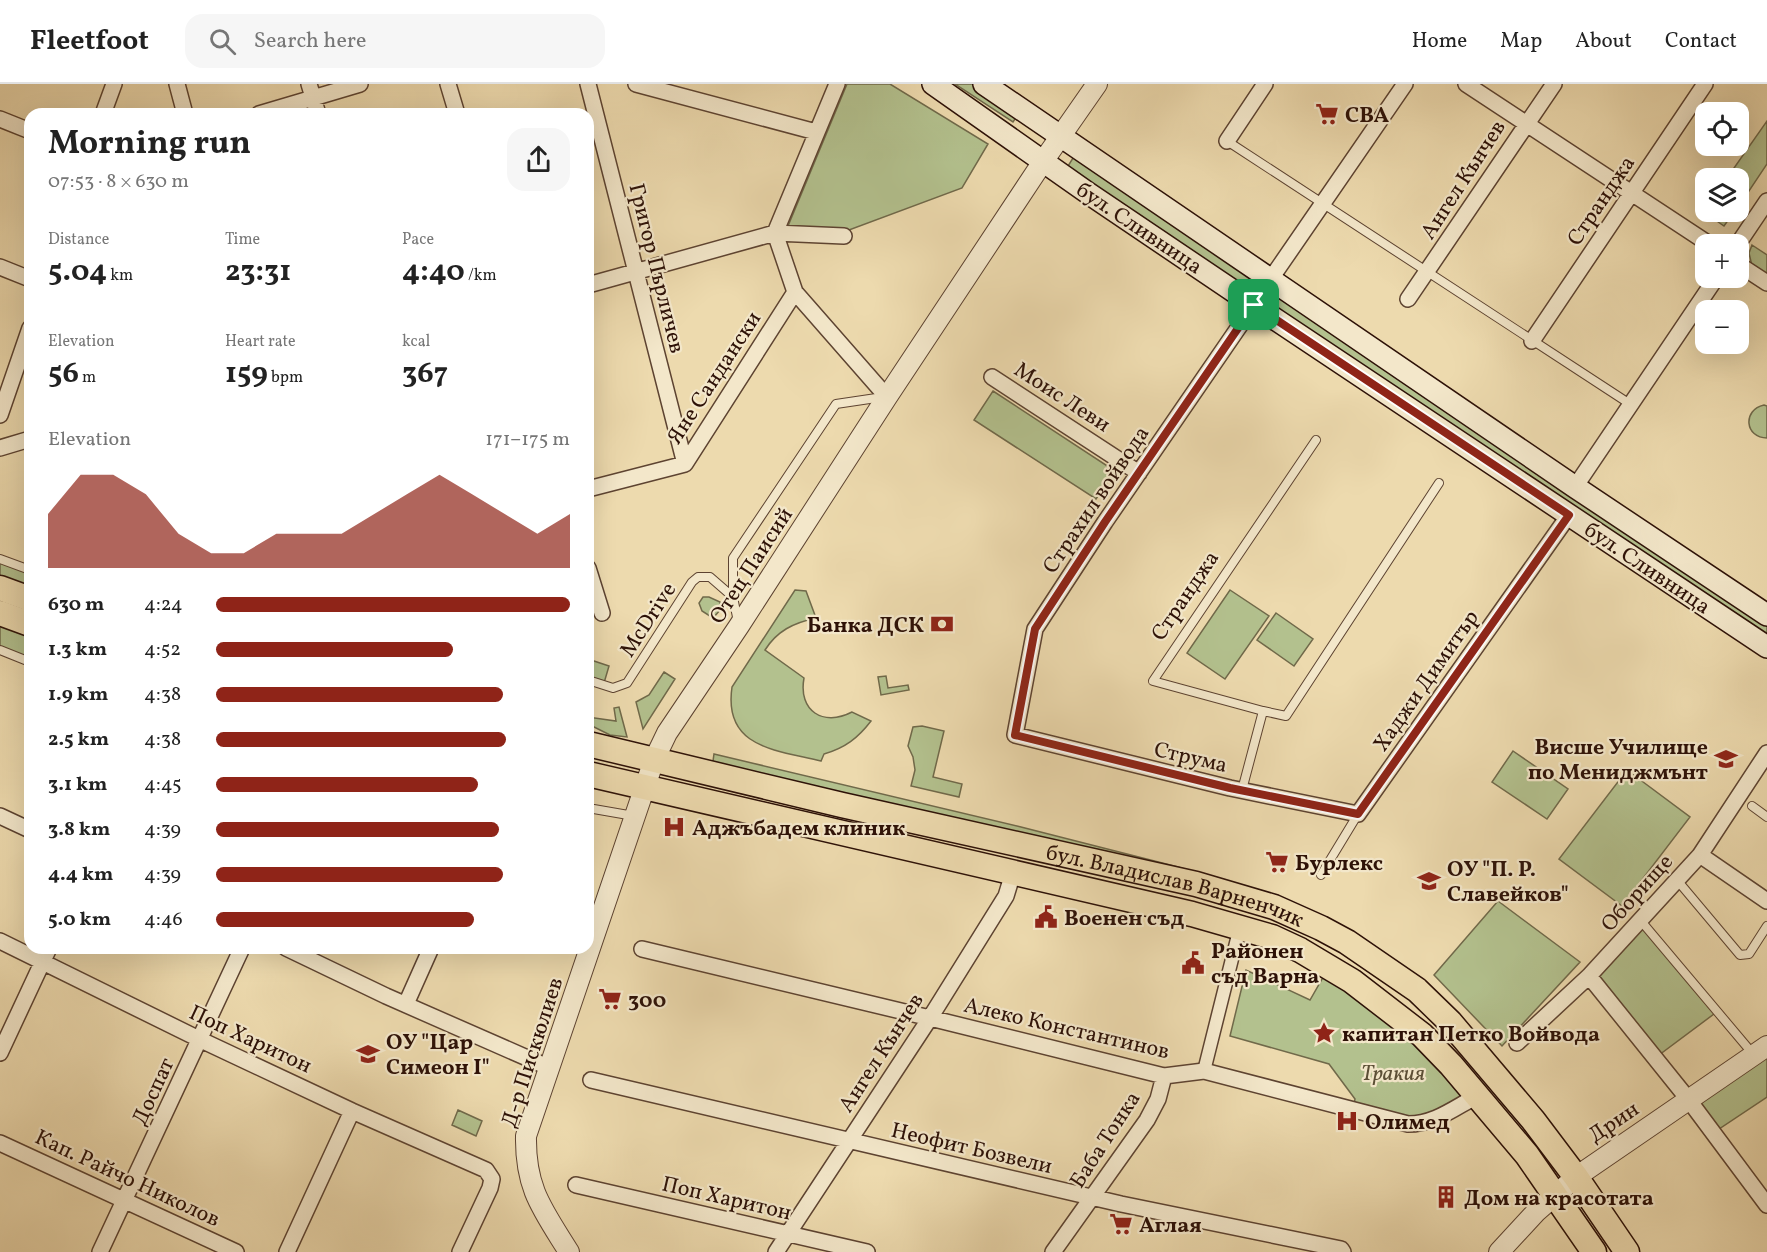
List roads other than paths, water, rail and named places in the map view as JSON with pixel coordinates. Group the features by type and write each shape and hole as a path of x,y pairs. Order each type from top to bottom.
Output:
{"main road":[{"name":"бул. Сливница","path":"933,84 1254,305 1767,646"},
{"name":"бул. Сливница","path":"984,84 1575,487 1767,615"},
{"path":"0,588 24,597"},
{"path":"0,613 24,622"},
{"name":"бул. Владислав Варненчик","path":"594,745 863,810 1196,884 1293,914 1347,942 1417,990 1450,1022 1533,1120 1627,1252"},
{"name":"бул. Владислав Варненчик","path":"594,775 1240,927 1272,937 1300,950 1352,981 1422,1035 1527,1155 1594,1252"}],"street":[{"path":"106,108 114,84"},
{"path":"177,84 183,108"},
{"path":"273,108 311,91 360,84"},
{"path":"448,84 455,108"},
{"name":"Григор Пърличев","path":"588,84 685,464"},
{"path":"636,84 816,132"},
{"path":"837,84 775,233 795,292 887,397"},
{"name":"Отец Паисий","path":"654,760 667,733 887,397 1097,84"},
{"path":"1227,141 1265,84"},
{"path":"1270,280 1405,84"},
{"path":"1466,84 1695,235"},
{"name":"Ангел Кънчев","path":"1408,299 1554,84"},
{"name":"Странджа","path":"1532,341 1705,84"},
{"path":"311,91 316,108"},
{"path":"0,118 24,128"},
{"path":"1745,234 1767,201"},
{"path":"594,283 775,233 844,236"},
{"path":"0,267 24,277"},
{"path":"1749,271 1767,283"},
{"path":"1575,487 1709,288"},
{"name":"Яне Сандански","path":"594,487 685,464 795,292"},
{"name":"Страхил войвода","path":"1015,735 1035,629 1254,305"},
{"path":"0,412 24,345"},
{"name":"Моис Леви","path":"992,377 1139,473"},
{"path":"0,448 24,441"},
{"name":"Хаджи Димитър","path":"1358,814 1569,515"},
{"path":"594,587 602,613"},
{"name":"Струма","path":"1015,735 1242,790 1358,814"},
{"name":"Оборище","path":"1517,1043 1588,976 1700,855 1767,753"},
{"name":"Д-р Пискюлиев","path":"594,938 654,760"},
{"path":"0,816 24,828"},
{"path":"1700,855 1767,901"},
{"name":"Ангел Кънчев","path":"776,1252 930,1017 1006,896 1013,873"},
{"path":"1204,1071 1240,927"},
{"name":"Поп Харитон","path":"0,941 24,948"},
{"name":"Алеко Константинов","path":"642,949 930,1017 1164,1076 1204,1071 1408,1124 1438,1119 1477,1096"},
{"path":"0,1053 46,954"},
{"name":"Поп Харитон","path":"46,954 201,1040 352,1111 486,1170 492,1179 490,1188 460,1252"},
{"name":"Доспат","path":"100,1252 239,954"},
{"path":"299,954 406,1005 550,1068"},
{"path":"406,1005 428,954"},
{"name":"Д-р Пискюлиев","path":"570,1252 538,1201 530,1180 525,1160 526,1136 588,954"},
{"path":"1588,976 1688,1099 1767,1204"},
{"name":"Дрин","path":"1499,1252 1536,1212 1575,1176 1761,1050"},
{"name":"Баба Тонка","path":"1053,1252 1147,1120 1158,1100 1164,1076"},
{"name":"Неофит Бозвели","path":"591,1080 1093,1198 1341,1249 1343,1252"},
{"path":"287,1252 352,1111"},
{"name":"Кап. Райчо Николов","path":"0,1143 236,1252"},
{"name":"Поп Харитон","path":"576,1185 867,1252"}],"lane":[{"path":"1227,141 1630,404"},
{"path":"739,626 733,597 732,558 836,404 887,397"},
{"name":"Странджа","path":"1316,440 1153,681 1286,716 1439,483"},
{"path":"0,559 24,568"},
{"name":"McDrive","path":"594,682 614,688 627,683 692,582 698,577 710,577 733,597"},
{"path":"0,650 24,660"},
{"path":"1242,790 1263,711"},
{"path":"1752,806 1767,817"},
{"path":"594,809 635,816"},
{"name":"Хаджи Димитър","path":"1321,875 1358,814"},
{"path":"1677,880 1740,955 1749,954 1767,926"},
{"path":"1641,921 1761,1050"}],"place":[{"name":"CBA","path":"1327,114"},
{"name":"Банка ДСК","path":"942,624"},
{"name":"Висше Училище по Мениджмънт","path":"1726,759"},
{"name":"Аджъбадем клиник","path":"674,827"},
{"name":"Бурлекс","path":"1277,862"},
{"name":"ОУ \"П. Р. Славейков\"","path":"1429,881"},
{"name":"Военен съд","path":"1046,917"},
{"name":"Районен съд Варна","path":"1193,963"},
{"name":"300","path":"610,999"},
{"name":"капитан Петко Войвода","path":"1324,1033"},
{"name":"ОУ \"Цар Симеон I\"","path":"368,1054"},
{"name":"Олимед","path":"1347,1121"},
{"name":"Дом на красотата","path":"1446,1197"},
{"name":"Аглая","path":"1121,1224"}],"park label":[{"name":"Тракия","path":"1393,1072"}]}
